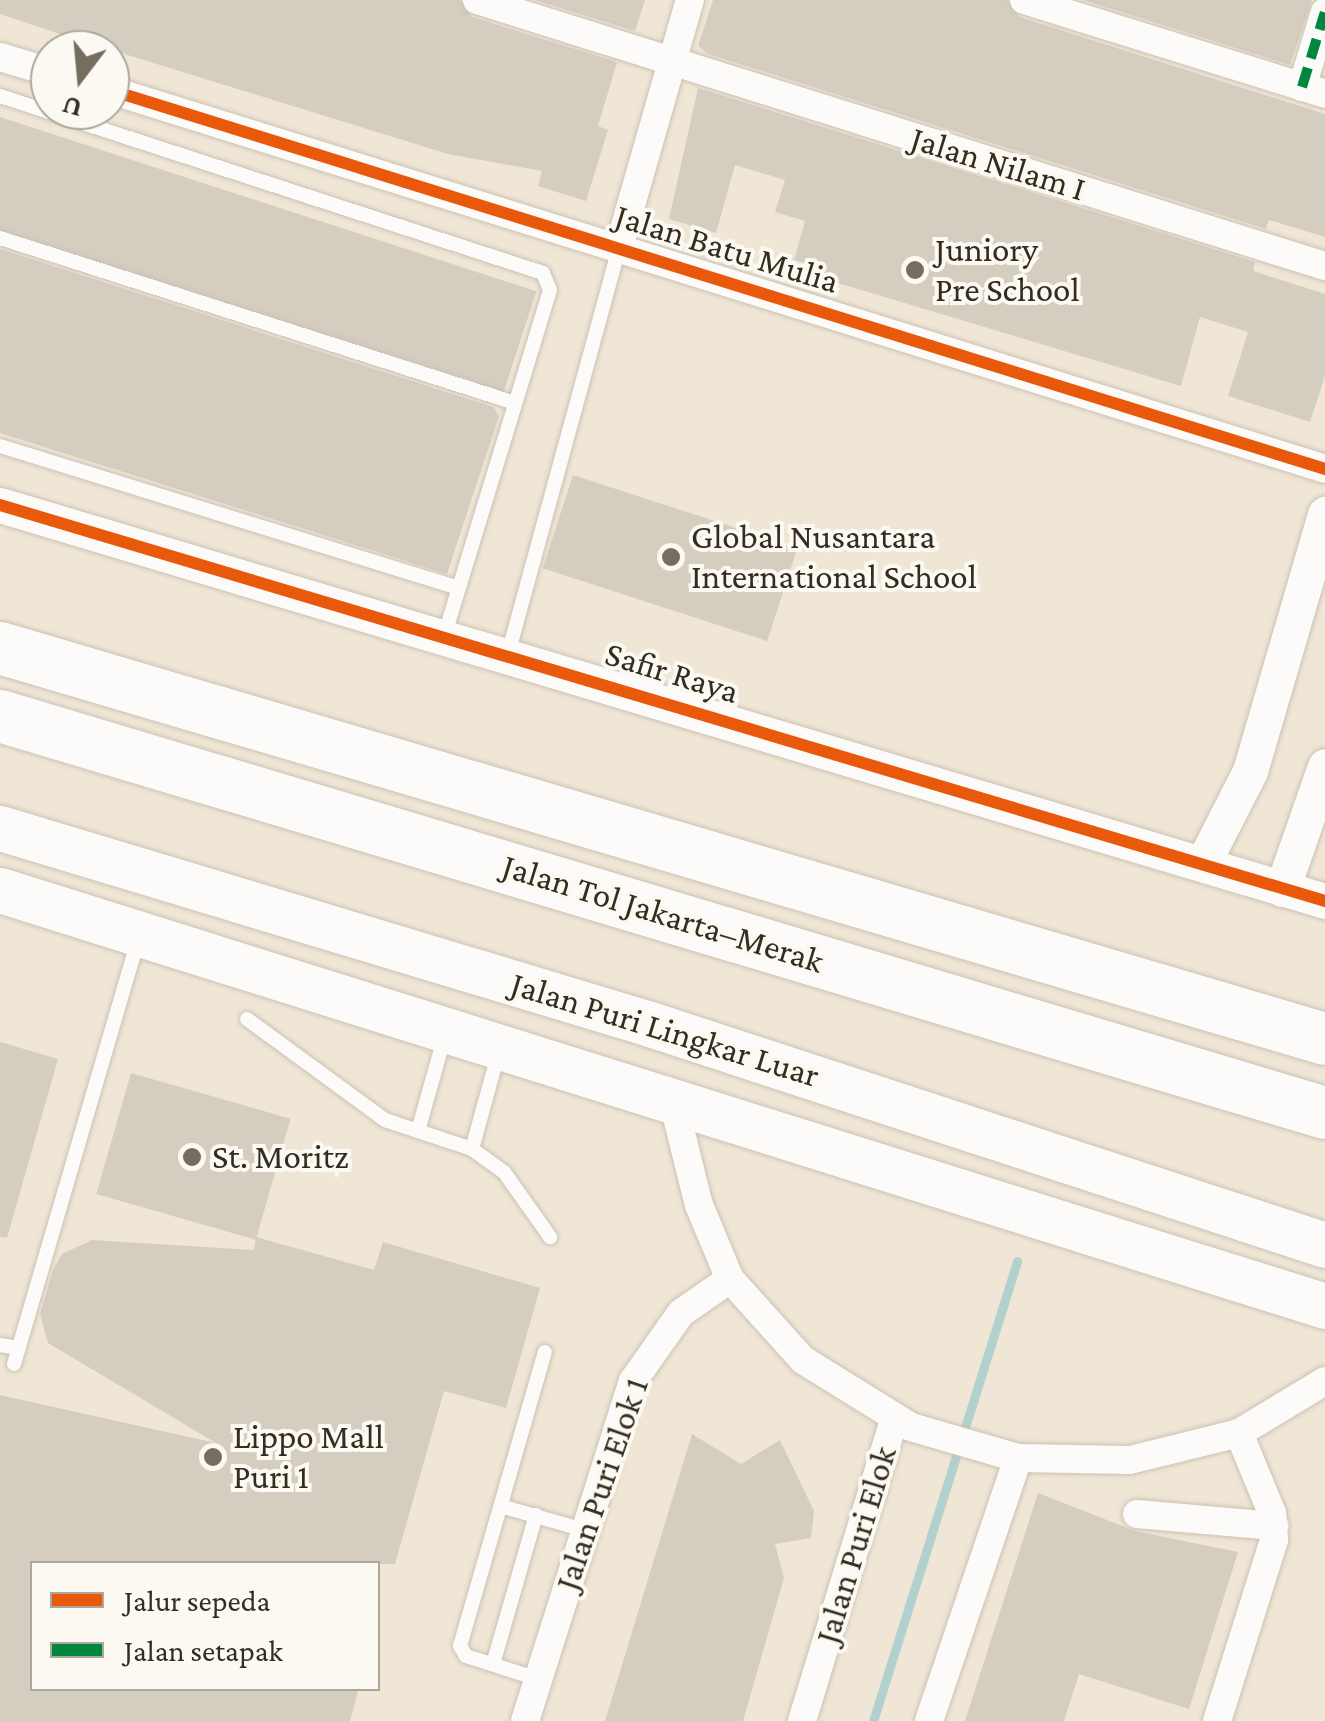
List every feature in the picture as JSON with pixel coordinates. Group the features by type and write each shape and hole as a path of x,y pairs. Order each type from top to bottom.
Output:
{"highway":[{"name":"Jalan Tol Jakarta–Merak","path":"0,648 1325,1040"},
{"name":"Jalan Tol Jakarta–Merak","path":"0,716 1325,1113"},
{"path":"1094,1044 1325,1147"}],"main road":[{"name":"Jalan Puri Lingkar Luar","path":"0,828 250,902 1325,1245"},
{"name":"Jalan Puri Lingkar Luar","path":"0,890 672,1093 1325,1306"},
{"path":"234,958 250,902"}],"street":[{"name":"Jalan Nilam I","path":"477,0 1325,266"},
{"name":"Jalan Batu Mulia","path":"619,247 690,0"},
{"path":"1024,0 1314,90 1325,12"},
{"path":"0,57 30,66"},
{"name":"Jalan Batu Mulia","path":"130,96 1325,469"},
{"name":"Safir Raya","path":"0,505 1325,901"},
{"path":"1203,864 1250,771 1325,514"},
{"path":"1282,889 1325,766"},
{"name":"Jalan Puri Elok","path":"672,1093 699,1205 730,1280 803,1360 902,1424 802,1721"},
{"name":"Jalan Puri Elok 1","path":"525,1721 584,1530 655,1341 730,1280"},
{"path":"902,1424 1007,1456 1130,1460 1239,1433 1325,1381"},
{"path":"1217,1721 1274,1526 1239,1433"},
{"path":"929,1721 1007,1456"},
{"path":"1137,1514 1274,1526"}],"lane":[{"path":"0,96 543,274 550,290 512,402 444,638"},
{"path":"0,238 512,402"},
{"name":"Jalan Batu Mulia","path":"508,655 619,247"},
{"path":"0,446 458,588"},
{"path":"14,1364 141,930"},
{"path":"247,1019 384,1120 472,1149 504,1172 550,1237"},
{"path":"418,1131 448,1025"},
{"path":"472,1149 502,1040"},
{"path":"0,1345 19,1348"},
{"path":"538,1679 493,1664 460,1646 504,1506 545,1352"},
{"path":"504,1506 584,1530"},
{"path":"493,1664 536,1515"}],"building":[{"path":"0,0 460,0 472,17 617,62 598,126 608,130 586,201 538,186 542,171 448,154 130,56 130,30 48,30 0,14"},
{"path":"535,0 645,0 635,31"},
{"path":"713,0 1007,0 1019,17 1325,114 1325,237 1269,220 1266,229 708,54 698,46"},
{"path":"1083,0 1312,0 1290,65"},
{"path":"698,88 1255,262 1253,271 1325,294 1325,376 1310,422 1228,396 1248,332 1200,317 1181,386 818,277 821,268 794,260 805,221 775,212 785,180 735,165 716,233 669,219"},
{"path":"0,117 30,130 40,130 536,291 502,397 0,234"},
{"path":"0,249 493,407 499,416 447,574 0,433"},
{"name":"Global Nusantara International School","path":"573,475 797,548 767,641 543,568"},
{"path":"0,1042 58,1059 7,1238 0,1237"},
{"name":"St. Moritz","path":"131,1073 291,1119 256,1240 96,1194"},
{"name":"Lippo Mall Puri 1","path":"256,1237 374,1270 383,1242 540,1288 506,1408 444,1391 395,1564 30,1561 30,1691 358,1691 350,1721 0,1721 0,1395 216,1443 48,1343 40,1314 53,1270 62,1254 92,1240 254,1250"},
{"path":"692,1434 741,1464 780,1440 814,1511 811,1538 775,1544 784,1578 743,1721 605,1721"},
{"path":"1038,1493 1135,1531 1238,1552 1189,1709 1079,1674 1064,1721 965,1721"}],"waterway":[{"path":"873,1721 1017,1261"}],"marked path":[{"path":"1302,87 1325,12"}],"cycle path":[{"path":"130,96 1325,469"},
{"path":"0,505 1325,901"}],"place":[{"name":"Juniory Pre School","path":"915,270"},
{"name":"Global Nusantara International School","path":"671,557"},
{"name":"St. Moritz","path":"192,1157"},
{"name":"Lippo Mall Puri 1","path":"213,1457"}]}
